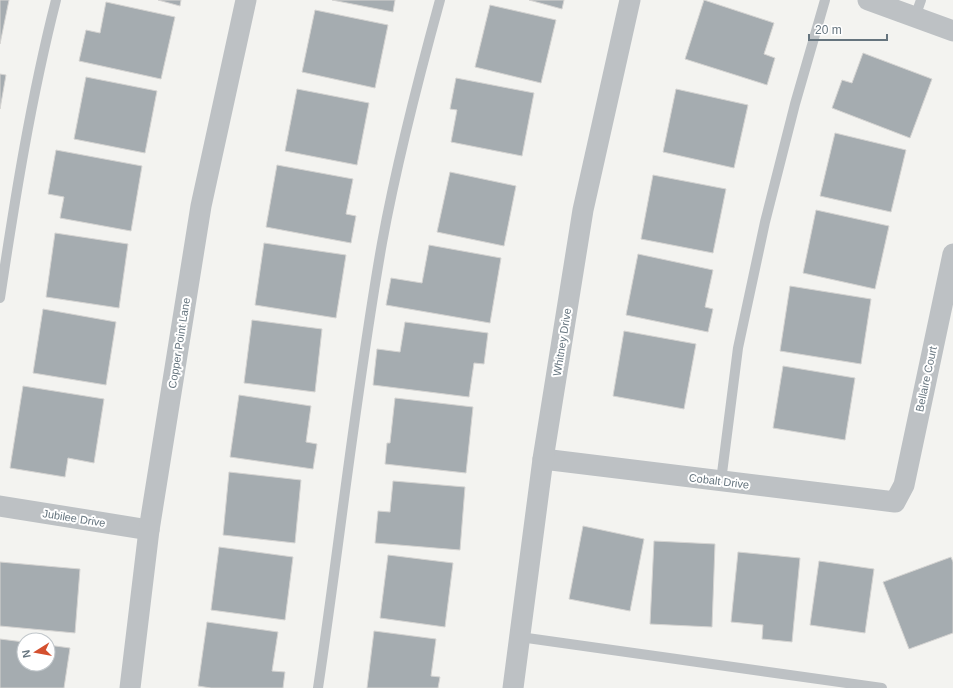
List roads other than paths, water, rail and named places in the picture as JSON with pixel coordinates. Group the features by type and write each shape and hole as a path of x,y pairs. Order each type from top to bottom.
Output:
{"street":[{"name":"Copper Point Lane","path":"130,688 149,530 201,206 246,0"},
{"name":"Whitney Drive","path":"513,688 543,459 583,210 630,0"},
{"path":"868,0 918,9 953,31"},
{"name":"Bellaire Court","path":"896,502 904,485 953,254"},
{"name":"Cobalt Drive","path":"543,459 896,502"},
{"name":"Jubilee Drive","path":"0,506 149,530"}],"lane":[{"path":"0,298 13,211 40,60 56,0"},
{"path":"318,688 336,566 355,413 382,242 415,90 440,0"},
{"path":"721,481 738,348 765,222 795,104 825,0"},
{"path":"520,637 882,688"}]}
